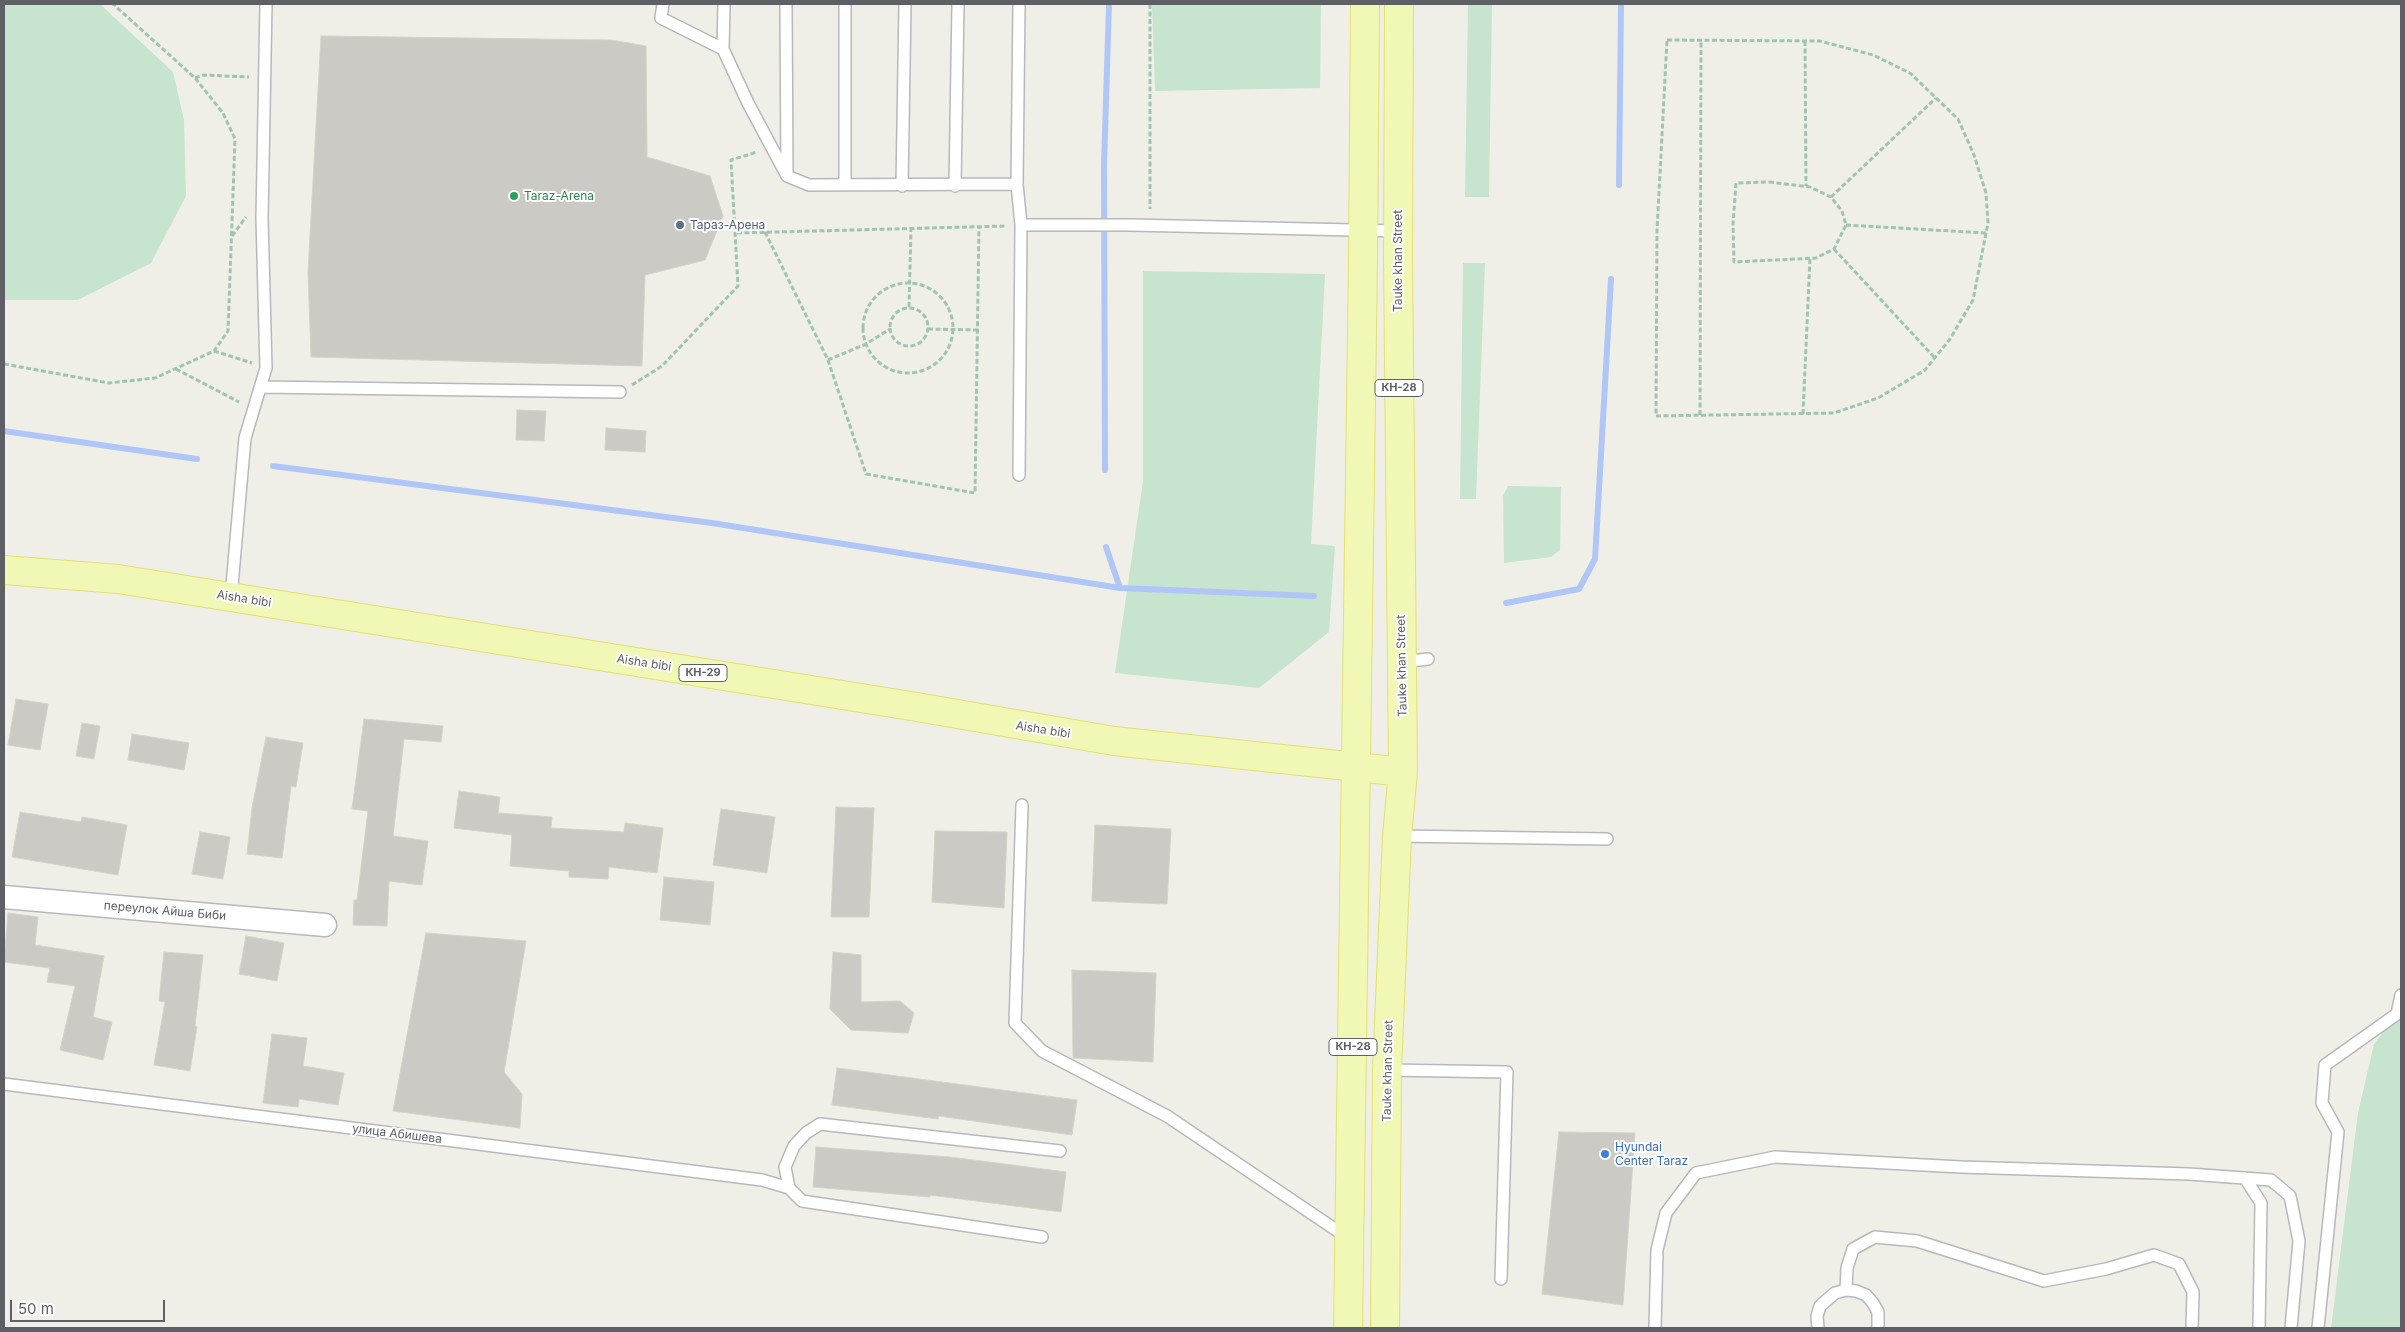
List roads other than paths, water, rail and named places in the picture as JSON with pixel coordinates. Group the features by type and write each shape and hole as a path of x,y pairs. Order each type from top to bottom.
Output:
{"main road":[{"name":"КН-28","path":"1348,1328 1364,231 1365,4"},
{"name":"Tauke khan Street","path":"1385,1328 1387,1070 1397,836 1415,661 1398,232 1398,4"},
{"name":"Aisha bibi","path":"4,570 118,578 901,705 1114,742 1403,772"}],"street":[{"name":"переулок Айша Биби","path":"4,897 325,926"}],"lane":[{"path":"231,597 241,502 245,438 266,368 262,218 266,4"},
{"path":"663,4 662,18 723,49"},
{"path":"724,4 723,49 787,176 809,185 955,186 1017,184"},
{"path":"786,4 787,176"},
{"path":"845,4 845,186"},
{"path":"902,186 905,4"},
{"path":"955,186 958,4"},
{"path":"1019,475 1021,225 1017,184 1020,4"},
{"path":"1021,225 1131,224 1398,232"},
{"path":"261,387 620,392"},
{"path":"1022,805 1015,1022 1042,1052 1167,1116 1350,1239"},
{"path":"1397,836 1607,839"},
{"path":"2318,1328 2338,1132 2322,1103 2325,1065 2397,1014 2401,995"},
{"path":"1387,1070 1506,1072 1501,1279"},
{"name":"улица Абишева","path":"4,1084 762,1180 789,1188"},
{"path":"1042,1237 802,1202 789,1188 785,1167 794,1146 806,1133 820,1124 1060,1151"},
{"path":"1655,1328 1657,1250 1666,1212 1696,1174 1775,1157 1961,1167 2189,1174 2271,1180 2290,1196 2299,1241 2291,1328"},
{"path":"2245,1178 2261,1203 2259,1328"},
{"path":"1846,1290 1847,1268 1853,1249 1876,1237 1917,1241 2044,1281 2106,1269 2154,1255 2179,1264 2193,1292 2192,1328"},
{"path":"1818,1328 1817,1316 1820,1306 1835,1292 1846,1290 1866,1295 1873,1303 1878,1312 1878,1328"}],"waterway":[{"path":"1105,470 1104,165 1109,4"},
{"path":"1619,185 1621,4"},
{"path":"1506,603 1579,589 1595,559 1611,279"},
{"path":"4,431 197,459"},
{"path":"273,466 712,523 1120,588"},
{"path":"1106,547 1120,588 1314,596"}],"place":[{"name":"Taraz-Arena","path":"514,196"},
{"name":"Тараз-Арена","path":"680,225"},
{"name":"Hyundai Center Taraz","path":"1605,1154"}]}
